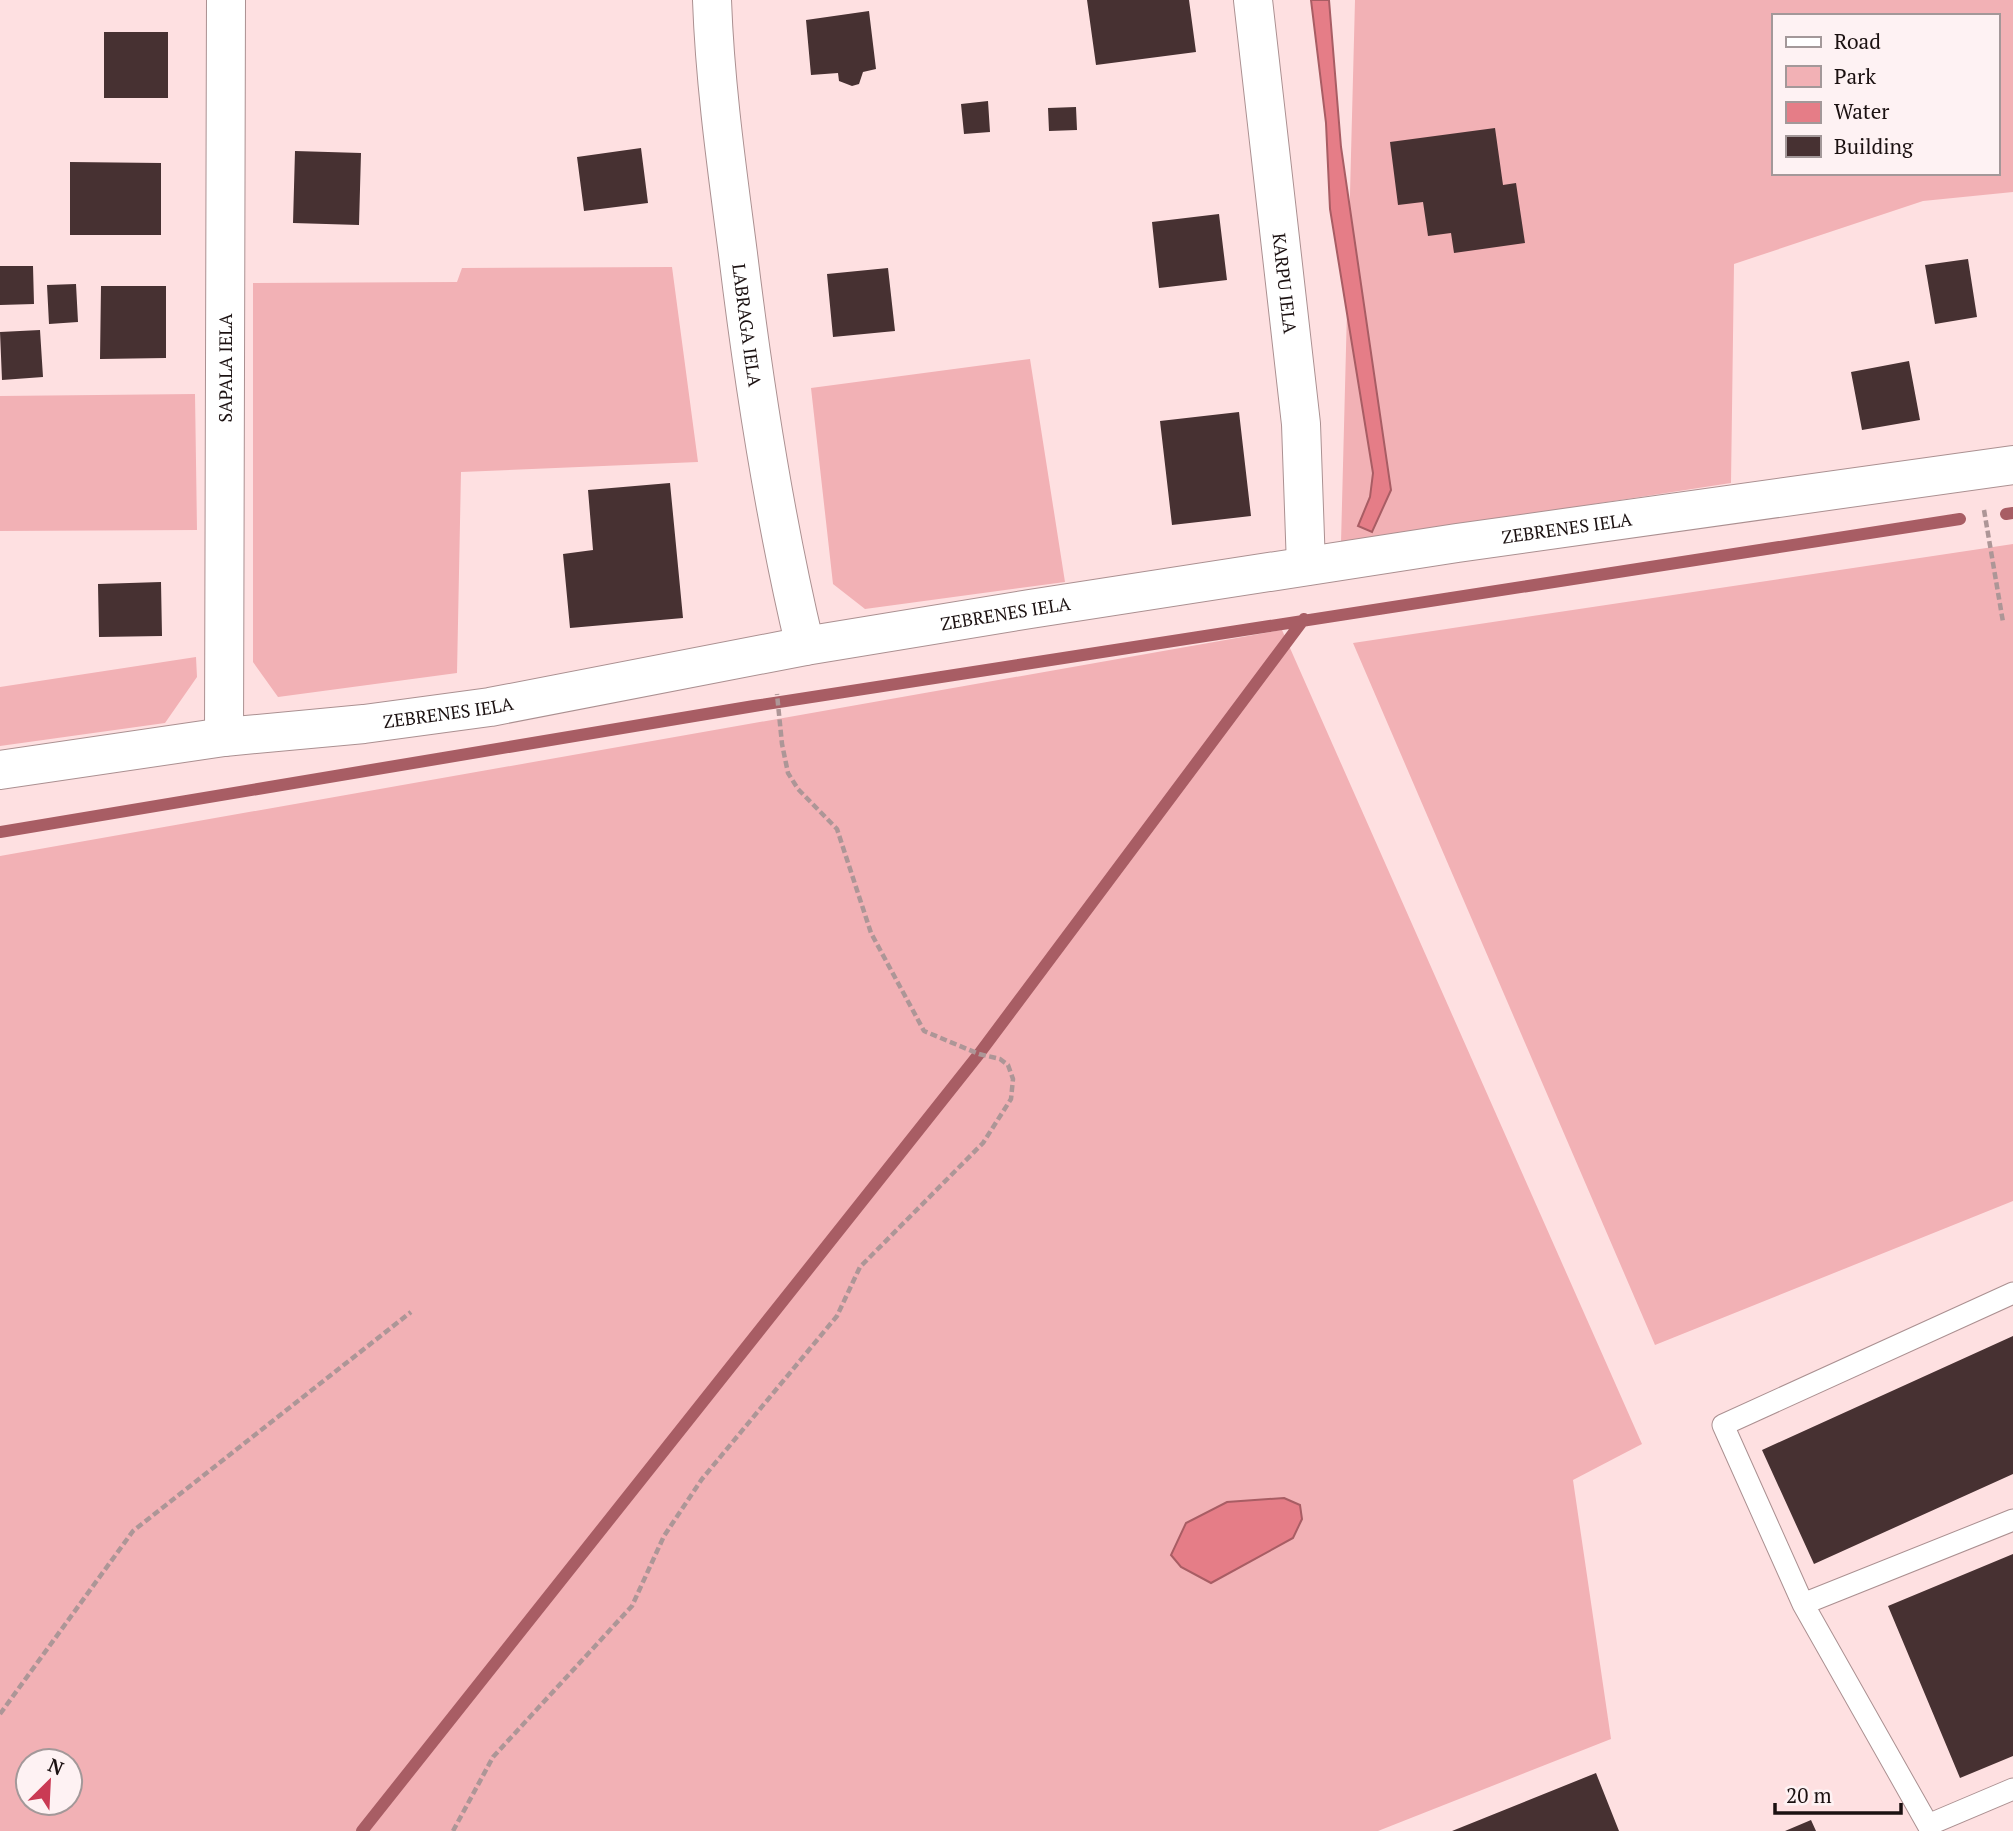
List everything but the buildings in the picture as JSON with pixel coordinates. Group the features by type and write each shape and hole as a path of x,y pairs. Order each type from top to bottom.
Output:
{"street":[{"name":"SAPALA IELA","path":"224,737 226,0"},
{"name":"LABRAGA IELA","path":"712,0 722,127 754,385 779,537 805,646"},
{"name":"KARPU IELA","path":"1253,0 1301,424 1306,566"},
{"name":"ZEBRENES IELA","path":"0,770 224,737 364,724 490,706 805,646 1306,566 1995,468"}],"lane":[{"path":"2013,1293 1723,1425 1803,1604 1928,1825 2013,1788"},
{"path":"1803,1604 2013,1520"}],"path":[{"path":"1995,468 2003,622"},
{"path":"453,1831 493,1758 632,1606 672,1525 702,1479 837,1316 860,1267 983,1143 1012,1099 1013,1079 1008,1065 1000,1059 979,1054 924,1031 871,933 837,829 798,789 788,773 778,694"},
{"path":"0,1714 133,1531 411,1312"}],"green space":[{"path":"1355,0 2013,0 2013,192 1923,201 1734,264 1731,483 1341,543"},
{"path":"672,267 698,462 461,472 457,673 278,697 253,662 253,283 457,282 462,268"},
{"path":"1030,359 1065,582 865,609 833,584 811,388"},
{"path":"195,394 197,530 0,531 0,396"},
{"path":"2013,544 2013,1201 1655,1345 1353,643"},
{"path":"1282,630 1642,1444 1573,1480 1611,1739 1378,1831 0,1831 0,856"},
{"path":"196,657 197,677 165,723 0,746 0,687"}],"water":[{"path":"1311,0 1329,0 1341,147 1391,490 1372,532 1358,526 1370,497 1373,473 1330,209 1326,123"},
{"path":"1284,1498 1300,1505 1302,1519 1293,1538 1211,1583 1181,1567 1171,1555 1186,1523 1227,1502"}],"waterway":[{"path":"2006,514 2013,513"},
{"path":"0,832 754,706 1960,519"},
{"path":"362,1831 979,1054 1304,619"}]}
